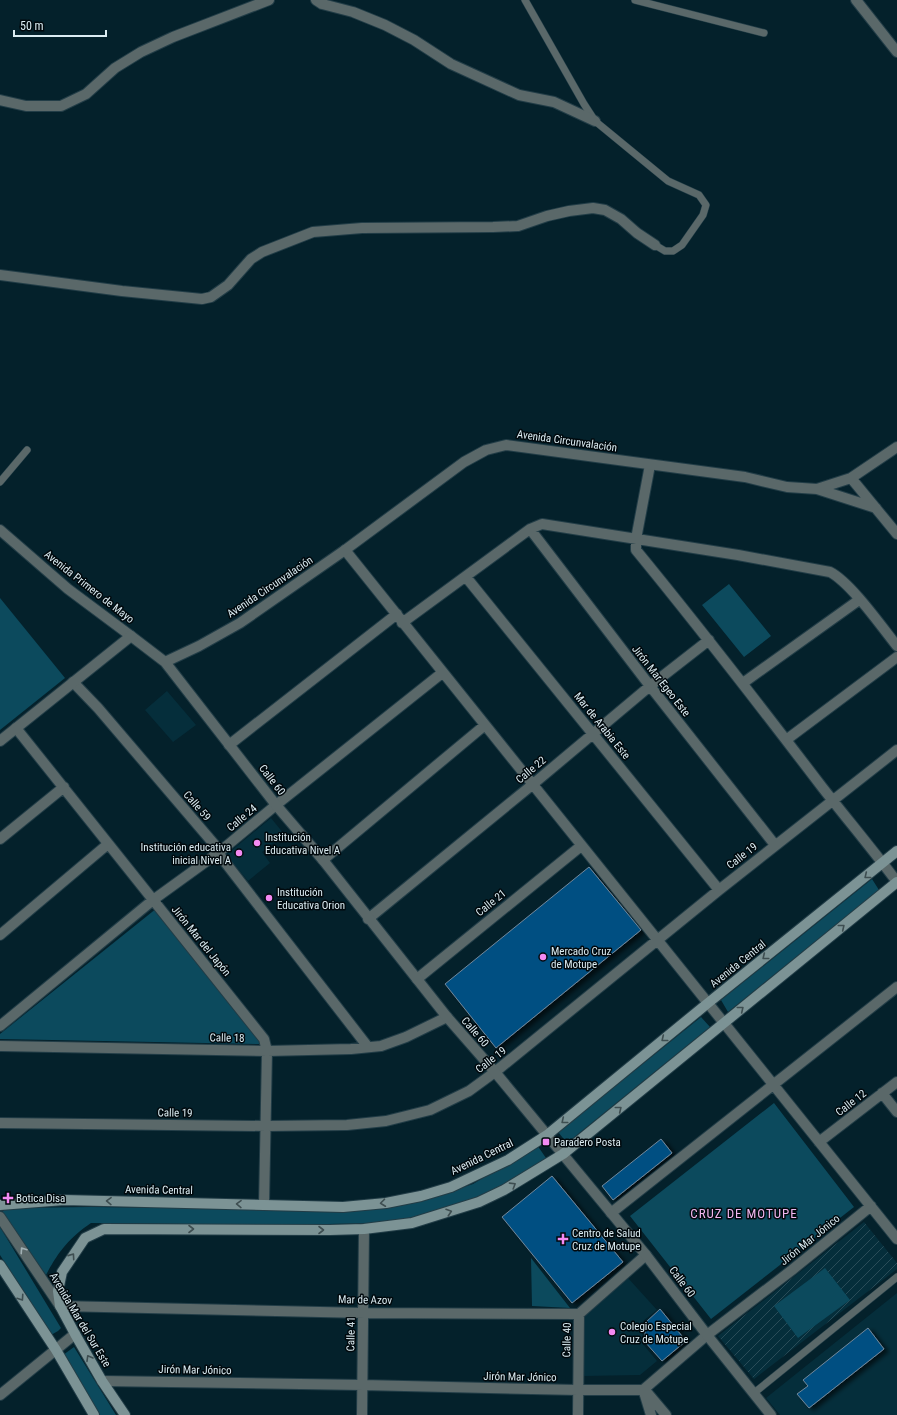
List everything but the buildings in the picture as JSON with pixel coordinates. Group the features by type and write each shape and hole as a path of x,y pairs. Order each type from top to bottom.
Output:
{"main road":[{"name":"Avenida Central","path":"0,1205 64,1200 344,1207 386,1203 421,1196 451,1186 508,1160 547,1135 897,851"},
{"path":"60,1306 58,1291 62,1272 85,1238 104,1229 364,1229 412,1223 479,1202 504,1190 562,1154 897,882"},
{"path":"1,1269 56,1350 94,1415"},
{"name":"Avenida Mar del Sur Este","path":"60,1306 102,1381 125,1415"}],"street":[{"path":"0,100 26,106 62,106 86,94 115,68 141,52 269,0"},
{"path":"316,0 322,4 353,12 385,25 414,40 451,64 518,94 554,102 595,121"},
{"path":"860,1 897,52"},
{"path":"0,275 122,291 202,299 211,297 228,284 251,259 262,252 313,232 362,228 518,226 546,216 593,208 605,210 621,219 637,233 655,245"},
{"name":"Avenida Circunvalación","path":"165,662 199,646 240,623 345,550 464,462 486,450 506,445 745,478 787,487 817,489 851,478 897,446"},
{"path":"650,465 636,539 636,550 709,640 832,800 883,862 897,882"},
{"path":"851,478 897,534"},
{"path":"817,489 876,508"},
{"path":"229,745 400,618 466,577 530,529 542,524 738,555 830,572 838,576 897,646"},
{"name":"Jirón Mar Egeo Este","path":"530,529 650,686 775,845"},
{"name":"Avenida Primero de Mayo","path":"0,530 68,589 165,662"},
{"path":"345,550 442,673 897,1239"},
{"name":"Mar de Arabia Este","path":"466,577 719,890"},
{"path":"743,684 859,600"},
{"path":"0,741 131,636"},
{"name":"Calle 22","path":"368,919 532,785 592,733 709,640"},
{"path":"786,740 897,657"},
{"name":"Calle 60","path":"165,662 276,805 322,860 447,1017 495,1072 612,1213 771,1415"},
{"name":"Calle 24","path":"0,1026 153,900 218,853 442,673"},
{"name":"Calle 59","path":"73,682 98,708 214,844 218,853 368,1047"},
{"path":"322,860 485,725"},
{"name":"Jirón Mar del Japón","path":"16,728 264,1039 267,1050 264,1205"},
{"name":"Calle 19","path":"0,1123 266,1126 347,1125 386,1121 430,1110 469,1092 495,1072 775,845 897,750"},
{"path":"0,839 64,788"},
{"path":"0,935 108,844"},
{"name":"Calle 21","path":"417,980 581,846"},
{"path":"612,1213 897,987"},
{"name":"Calle 18","path":"0,1046 267,1050 368,1047 381,1046 406,1037 447,1017"},
{"name":"Calle 12","path":"819,1142 897,1082"},
{"path":"882,1093 897,1112"},
{"name":"Jirón Mar Jónico","path":"102,1381 643,1390 707,1335 792,1270 871,1206"},
{"name":"Avenida Mar del Sur Este","path":"0,1217 60,1306"},
{"name":"Calle 41","path":"362,1415 364,1229"},
{"path":"579,1314 646,1255"},
{"name":"Mar de Azov","path":"60,1306 364,1313 579,1314"},
{"name":"Calle 40","path":"578,1415 579,1314"},
{"path":"0,1395 75,1334"},
{"path":"643,1390 651,1415"},
{"path":"643,1390 666,1415"}],"lane":[{"path":"525,0 595,121 668,181 699,195 706,205 703,215 682,245 673,251 665,251 655,245"},
{"path":"635,0 764,33"},
{"path":"0,482 27,450"},
{"path":"754,1393 897,1277"}],"shaded area":[{"path":"729,584 771,636 744,657 702,605"},
{"path":"0,598 65,678 0,730"},
{"path":"167,691 196,725 173,742 145,710"},
{"name":"Institución Educativa Nivel A","path":"271,818 284,834 262,852 270,863 248,881 226,855"},
{"path":"872,879 879,890 728,1012 721,1000"},
{"path":"157,908 261,1041 260,1044 0,1039 0,1034"},
{"path":"701,1017 710,1027 567,1143 558,1132"},
{"path":"774,1103 854,1207 711,1319 630,1216"},
{"path":"537,1145 546,1158 502,1187 475,1200 423,1216 383,1223 273,1225 91,1223 70,1240 55,1259 46,1275 2,1212 7,1208 91,1207 356,1210 442,1194 473,1184"},
{"path":"864,1222 897,1263 897,1269 754,1379 718,1336"},
{"path":"0,1227 61,1328 51,1335 0,1255"},
{"path":"531,1258 570,1308 532,1306"},
{"path":"825,1268 850,1300 798,1338 774,1306"},
{"name":"Colegio Especial Cruz de Motupe","path":"628,1278 657,1310 643,1321 642,1343 657,1361 640,1375 583,1376 581,1316"},
{"path":"897,1293 897,1415 780,1415 766,1398"},
{"path":"74,1347 116,1415 100,1415 63,1355"}],"place":[{"name":"Institución Educativa Nivel A","path":"257,843"},
{"name":"Institución educativa inicial Nivel A","path":"239,853"},
{"name":"Institución Educativa Orion","path":"269,898"},
{"name":"Mercado Cruz de Motupe","path":"543,957"},
{"name":"Paradero Posta","path":"546,1142"},
{"name":"Botica Disa","path":"8,1198"},
{"name":"Centro de Salud Cruz de Motupe","path":"563,1239"},
{"name":"Colegio Especial Cruz de Motupe","path":"612,1332"}],"district":[{"name":"CRUZ DE MOTUPE","path":"744,1213"}]}
